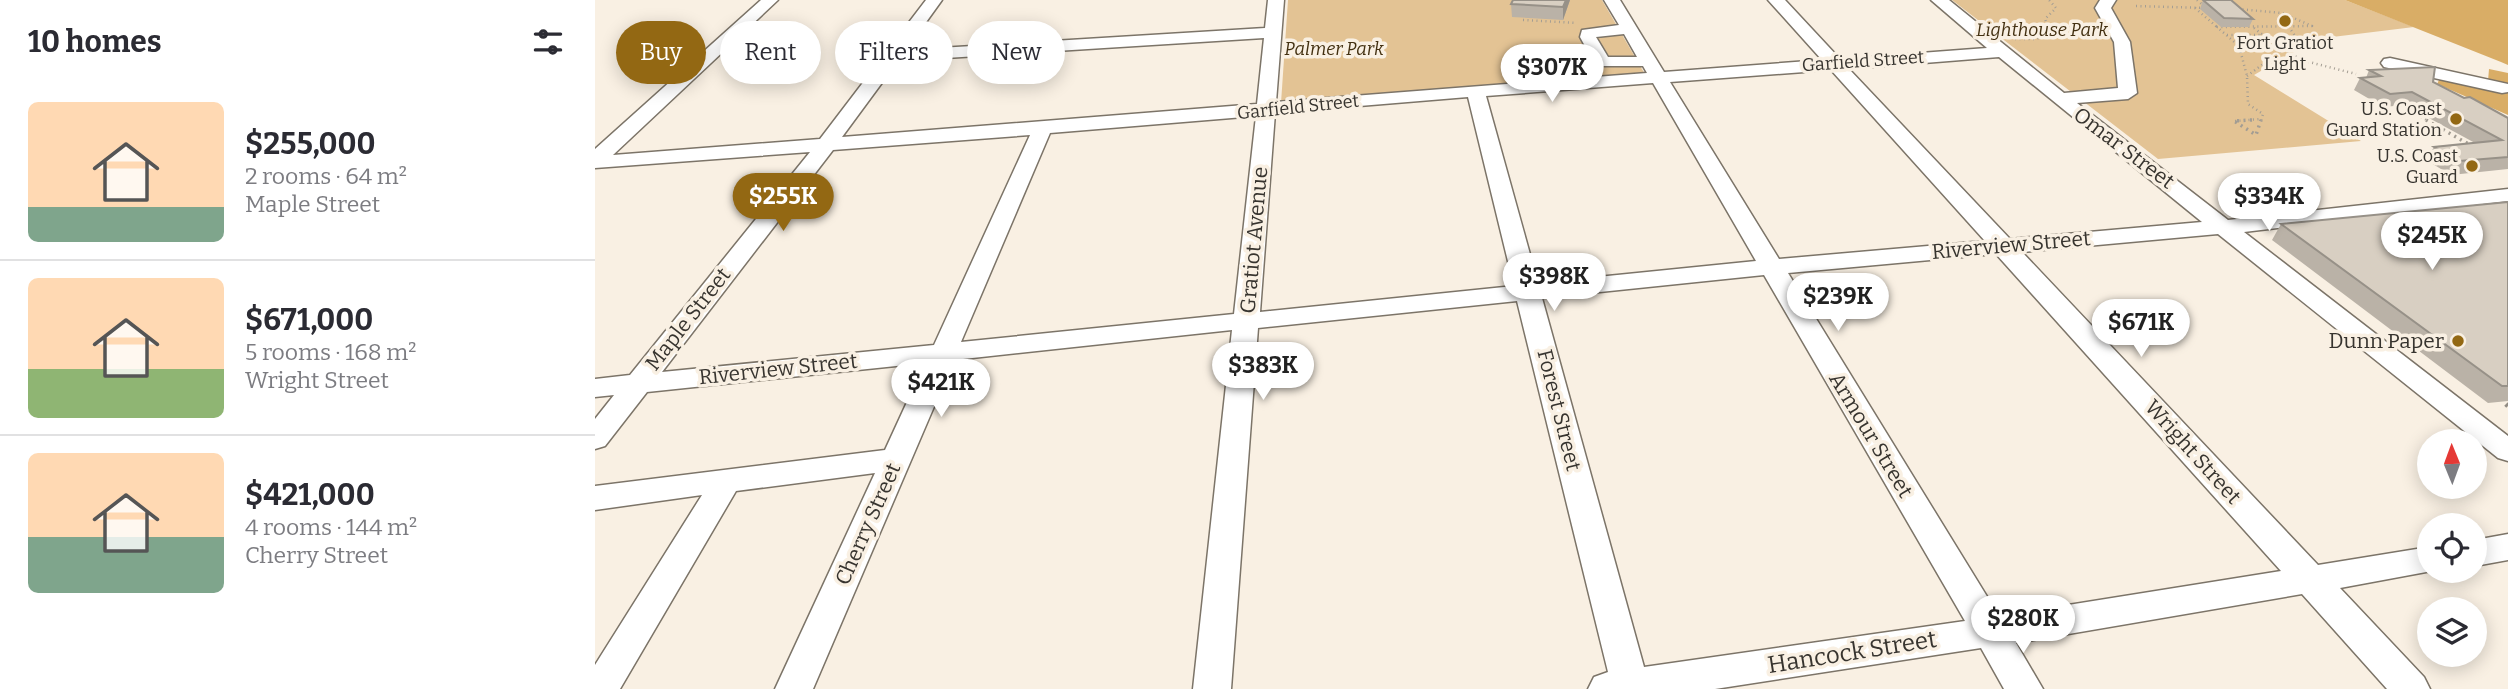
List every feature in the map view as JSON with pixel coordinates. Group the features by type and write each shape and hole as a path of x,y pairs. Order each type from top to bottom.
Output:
{"street":[{"path":"595,161 770,0"},
{"name":"Maple Street","path":"919,21 934,0"},
{"name":"Gratiot Avenue","path":"1212,689 1276,0"},
{"name":"Armour Street","path":"1612,0 2024,689"},
{"name":"Wright Street","path":"1776,0 2005,245 2411,689"},
{"name":"Omar Street","path":"1939,0 2060,99 2508,451"},
{"path":"2060,99 2128,93 2122,42 2103,8 2108,0"},
{"path":"1629,29 1588,33 1588,37 1602,62 1654,69"},
{"path":"953,52 1274,32"},
{"name":"Garfield Street","path":"595,161 1266,110 1654,69 1834,62 1995,46"},
{"path":"2390,63 2502,88"},
{"name":"Maple Street","path":"595,439 872,84"},
{"name":"Forest Street","path":"1475,90 1529,293 1623,688"},
{"name":"Cherry Street","path":"794,689 1043,128"},
{"name":"Riverview Street","path":"595,388 1770,267 2225,227 2508,195"},
{"path":"595,498 897,459"},
{"path":"600,689 726,482"},
{"path":"2487,550 2508,547"},
{"name":"Hancock Street","path":"1623,688 1990,632 2417,561"}],"path":[{"path":"1995,46 2050,34 2045,19 2056,8 2049,0"},
{"path":"2136,6 2206,8 2197,0"},
{"path":"2171,4 2175,7"},
{"path":"2195,8 2239,46 2247,76 2251,109 2263,114 2256,135 2234,121 2261,119"},
{"path":"2217,27 2312,26 2283,13 2231,8 2240,15"},
{"path":"2206,17 2215,18"},
{"path":"1523,20 1580,22"},
{"path":"2247,20 2282,50 2305,61 2356,74"},
{"path":"2247,76 2262,66 2270,54 2299,42 2289,27"},
{"path":"2226,34 2262,35"},
{"path":"2421,117 2481,152"},
{"path":"2472,146 2484,145"}],"green space":[{"name":"Palmer Park","path":"1288,0 1602,0 1646,76 1281,103"},
{"name":"Lighthouse Park","path":"1952,0 2345,0 2414,27 2316,39 2254,75 2361,141 2158,159"}],"shaded area":[{"path":"2345,0 2508,0 2508,65 2501,62"},
{"path":"2489,69 2508,73 2508,115 2437,84 2440,78 2488,81"}],"building":[{"path":"1513,0 1566,0 1563,7 1511,4"},
{"path":"2203,0 2231,0 2253,19 2224,18"},
{"path":"2435,67 2433,82 2464,98 2470,97 2508,118 2508,157 2459,161 2434,147 2502,140 2412,92 2390,94 2360,78 2381,76 2369,70"},
{"name":"Dunn Paper","path":"2508,202 2508,386 2502,386 2281,224"}],"place":[{"name":"Fort Gratiot Light","path":"2285,21"},
{"name":"U.S. Coast Guard Station","path":"2456,119"},
{"name":"U.S. Coast Guard","path":"2472,166"},
{"name":"Dunn Paper","path":"2458,341"}]}
